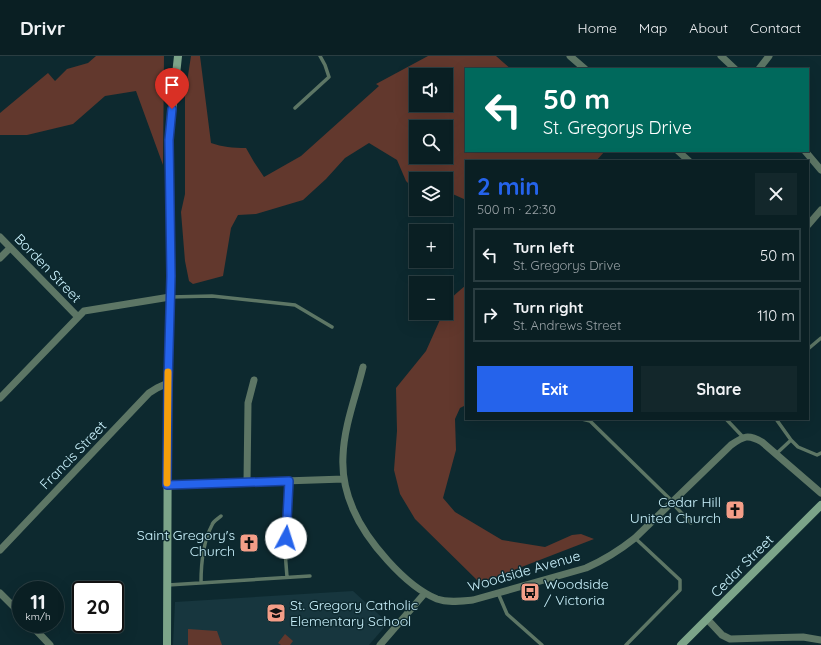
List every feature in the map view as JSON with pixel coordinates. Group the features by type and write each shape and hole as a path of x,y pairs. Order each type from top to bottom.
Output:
{"main road":[{"path":"167,645 168,383 171,276 169,140 178,56"},
{"name":"Cedar Street","path":"681,645 708,620 821,504"}],"street":[{"path":"570,56 584,68"},
{"path":"721,56 734,68"},
{"path":"760,68 769,56"},
{"path":"679,152 688,160"},
{"path":"806,152 821,170"},
{"path":"809,224 821,210"},
{"name":"Borden Street","path":"0,237 78,317"},
{"path":"0,258 10,248"},
{"path":"0,398 84,310 170,297"},
{"name":"Woodside Avenue","path":"363,367 346,434 343,456 344,479 353,509 374,544 402,575 425,593 438,599 454,602 473,600 586,568 602,561 619,551 635,538 731,445 743,437"},
{"path":"247,482 248,403 254,380"},
{"name":"Francis Street","path":"0,550 149,393 168,383"},
{"path":"743,437 753,436 762,442 821,493"},
{"path":"167,485 344,479"},
{"path":"0,593 12,605"},
{"path":"380,645 425,593"},
{"path":"708,620 722,635 730,639 803,637 821,640"},
{"path":"39,633 50,645"},
{"path":"781,645 787,638"}],"lane":[{"path":"295,108 329,77 320,56"},
{"path":"170,297 212,296 295,306 332,328"},
{"path":"809,348 821,338"},
{"path":"586,420 590,421 673,502 691,523"},
{"path":"727,420 743,437"},
{"path":"777,420 790,440 798,447 817,455 821,452"},
{"path":"776,454 790,440"},
{"path":"287,577 285,551 289,481"},
{"path":"201,583 201,567 206,541 212,523 221,516"},
{"path":"626,645 680,590 680,580 635,538"},
{"path":"167,585 310,576"},
{"path":"498,593 507,614 542,645"}],"shaded area":[{"path":"96,56 164,56 163,165 136,91 105,96 73,124 27,135 0,135 0,113 48,73 55,81 67,69 88,63"},
{"path":"191,56 200,56 211,143 228,147 246,148 264,177 301,156 379,86 376,84 428,56 496,56 510,68 465,68 465,152 604,152 597,160 465,160 465,200 453,194 453,172 409,172 409,184 406,181 397,160 369,143 345,158 326,179 303,200 256,214 238,215 231,228 223,276 193,284 189,281 185,261 181,212 185,194 185,95"},
{"path":"465,286 465,406 460,408 455,419 456,450 443,498 455,512 502,540 545,547 572,535 581,534 594,539 480,583 415,519 400,494 394,470 397,431 396,388 426,351 440,320 453,320 453,298"},
{"name":"St. Gregory Catholic Elementary School","path":"353,591 388,623 369,645 173,645 175,602"},
{"path":"188,629 217,631 222,645 188,645"},
{"path":"285,634 293,641 290,645 281,645 278,643"}],"slow traffic":[{"path":"167,483 168,372"}],"place":[{"name":"Cedar Hill United Church","path":"735,510"},
{"name":"Saint Gregory's Church","path":"249,543"},
{"name":"Woodside / Victoria","path":"530,592"},
{"name":"St. Gregory Catholic Elementary School","path":"276,613"}],"route":[{"path":"172,109 169,140 171,276 169,308 167,485 289,481 290,490 286,538"}]}
